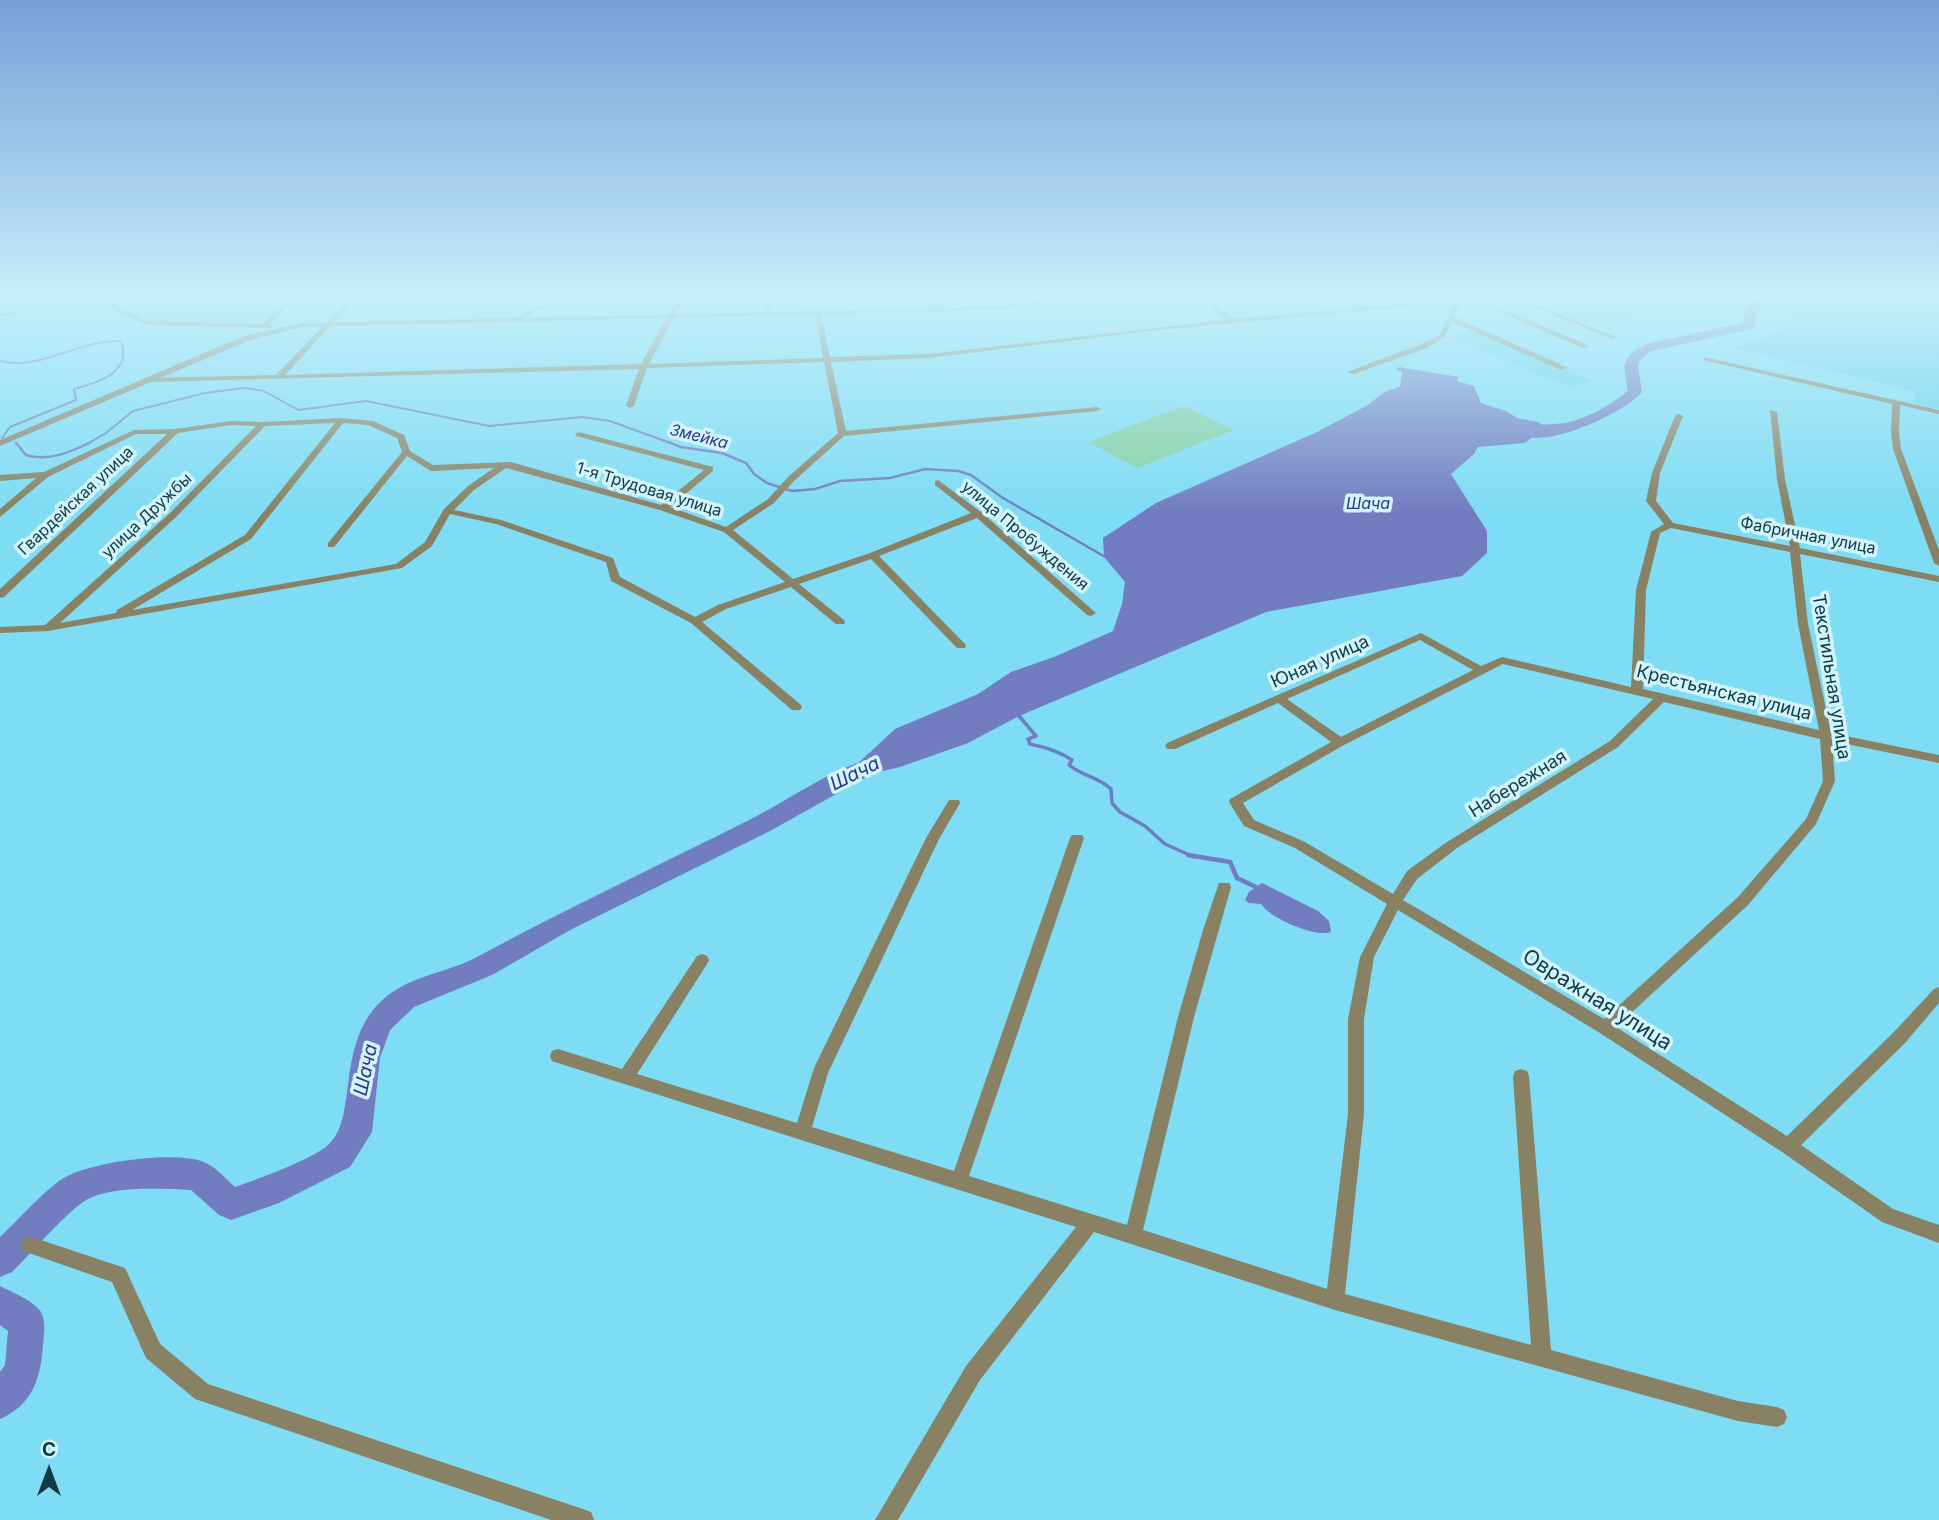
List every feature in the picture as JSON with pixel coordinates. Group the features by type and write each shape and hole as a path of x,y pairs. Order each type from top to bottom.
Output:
{"street":[{"path":"0,443 172,370"},
{"path":"279,376 285,370"},
{"path":"149,380 500,370"},
{"path":"630,406 643,370"},
{"path":"830,370 842,434"},
{"path":"1351,372 1357,370"},
{"path":"1754,370 1939,412"},
{"path":"1896,403 1897,449 1939,563"},
{"path":"727,530 774,498 791,479 842,434 1097,409"},
{"name":"Текстильная улица","path":"1605,1028 1743,901 1811,821 1829,781 1826,736 1803,624 1795,549 1780,479 1773,412"},
{"path":"1637,690 1642,590 1656,532 1670,525 1651,501 1656,473 1679,416"},
{"path":"0,514 46,475 134,432 175,431 231,422 263,424 341,419"},
{"path":"115,615 248,537 341,419"},
{"name":"1-я Трудовая улица","path":"341,419 370,423 401,437 406,452 431,468 511,465 663,508 727,530 840,622"},
{"name":"улица Дружбы","path":"48,628 173,515 263,424"},
{"name":"Гвардейская улица","path":"0,595 69,527 175,431"},
{"path":"579,434 710,469 663,508"},
{"path":"331,545 406,452"},
{"path":"0,630 48,628 399,566 415,557 429,544 447,512 471,488 502,467"},
{"path":"0,478 46,475"},
{"name":"улица Пробуждения","path":"938,483 978,514 1091,613"},
{"path":"447,512 498,522 610,560 615,579 695,621 796,707"},
{"path":"695,621 722,607 873,555 978,514"},
{"name":"Фабричная улица","path":"1670,525 1939,579"},
{"path":"873,555 961,646"},
{"name":"Юная улица","path":"1171,746 1421,636 1480,670"},
{"name":"Крестьянская улица","path":"1480,670 1502,660 1826,736 1939,759"},
{"path":"1235,802 1340,742 1480,670"},
{"name":"Набережная","path":"1335,1301 1356,1114 1356,1019 1367,957 1395,902 1412,875 1452,845 1614,744 1662,697"},
{"path":"1279,699 1340,742"},
{"name":"Овражная улица","path":"1235,802 1249,823 1300,845 1605,1028 1788,1146 1888,1216 1939,1234"},
{"path":"802,1132 820,1073 933,838 954,803"},
{"path":"959,1181 1077,838"},
{"path":"1133,1236 1172,1073 1224,887"},
{"path":"626,1077 702,960"},
{"path":"1788,1146 1899,1038 1939,993"},
{"path":"558,1056 1335,1301 1738,1411 1777,1418"},
{"path":"1521,1076 1542,1356"},
{"path":"886,1520 973,1373 1091,1222"},
{"path":"29,1245 118,1275 153,1351 202,1392 583,1520"}],"shaded area":[{"path":"1528,370 1566,370 1591,381 1572,388"},
{"path":"1826,370 1939,370 1939,409 1914,403 1916,391"}],"green space":[{"path":"1184,406 1234,430 1137,468 1088,442"}],"water":[{"name":"Шача","path":"1398,370 1417,370 1459,377 1457,381 1474,386 1481,403 1506,411 1517,418 1538,422 1554,432 1534,436 1525,443 1478,447 1474,454 1451,474 1487,531 1487,553 1462,576 1266,612 1019,716 968,743 900,767 839,781 895,729 978,694 1011,672 1054,657 1113,631 1122,604 1125,582 1104,557 1103,538 1156,503 1315,433 1368,405 1384,392 1400,387 1402,372"},
{"path":"1262,883 1318,911 1329,921 1331,932 1315,932 1293,926 1273,915 1261,904 1245,900 1249,892"}],"waterway":[{"name":"Змейка","path":"2,438 10,427 76,400 74,389 102,380 116,370"},
{"name":"Шача","path":"1525,432 1570,427 1610,410 1635,392 1631,370"},
{"name":"Змейка","path":"89,443 133,411 205,393 245,388 264,391 298,410 366,401 489,426 583,417 610,421 673,444"},
{"name":"Змейка","path":"668,442 681,447 722,453 746,463 754,474 767,483 792,491 815,489 840,481 890,478 925,469 958,471 971,475 1003,498 1107,558"},
{"name":"Змейка","path":"16,443 26,455 51,457 89,443"},
{"path":"1019,716 1036,736 1028,739 1030,744 1052,750 1072,760 1069,765 1111,789 1112,803 1120,812 1145,826 1165,844 1190,855"},
{"name":"Шача","path":"0,1260 72,1191 103,1178 150,1174 198,1175 231,1204 267,1192 339,1156 356,1132 365,1058 378,1023 404,999 482,967 563,922 761,825 864,769"},
{"path":"1190,855 1230,862 1237,878 1256,887"},
{"name":"Шача","path":"0,1304 27,1322 23,1373 0,1400"}]}
